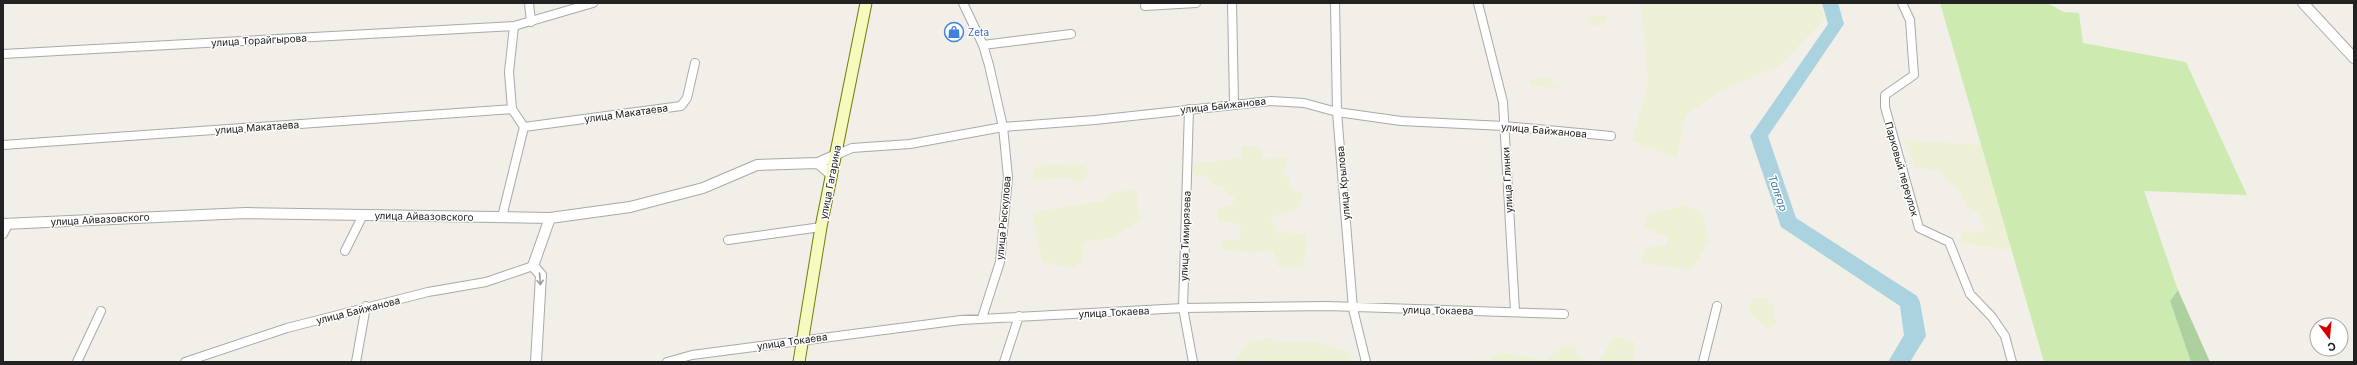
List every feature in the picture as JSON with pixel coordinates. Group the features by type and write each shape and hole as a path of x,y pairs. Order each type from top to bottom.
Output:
{"main road":[{"name":"улица Гагарина","path":"799,362 821,227 866,3"}],"street":[{"path":"529,3 531,22"},
{"name":"улица Торайгырова","path":"3,54 514,26 593,3"},
{"name":"улица Рыскулова","path":"963,3 983,45 1003,127 1008,178 1000,262 982,318"},
{"path":"1145,6 1196,3"},
{"path":"1232,3 1234,103"},
{"name":"улица Крылова","path":"1335,3 1337,112 1353,309 1366,362"},
{"name":"улица Глинки","path":"1478,3 1503,102 1515,311"},
{"name":"Парковый переулок","path":"1902,3 1910,20 1914,75 1885,95 1885,107 1920,228 1949,242 1970,294 1992,317 2005,336 2012,362"},
{"path":"2303,3 2354,58"},
{"path":"502,217 524,127 512,109 509,72 514,26"},
{"path":"983,45 1071,34"},
{"name":"улица Макатаева","path":"524,127 681,106 687,98 696,63"},
{"name":"улица Байжанова","path":"836,155 852,148 910,144 1003,127 1095,120 1234,103 1271,101 1304,102 1337,112 1401,121 1504,126 1611,136"},
{"name":"улица Макатаева","path":"3,144 512,109"},
{"name":"улица Тимирязева","path":"1189,109 1183,308 1193,362"},
{"name":"улица Айвазовского","path":"6,224 246,213 550,218 630,207 703,188 757,165 818,163 836,155"},
{"path":"818,163 832,175"},
{"path":"345,251 363,215"},
{"path":"536,362 541,275 533,266 550,218"},
{"path":"3,234 6,224"},
{"path":"728,240 821,227"},
{"name":"улица Байжанова","path":"185,362 201,359 287,328 366,306 428,292 486,282 533,266"},
{"path":"356,362 366,306"},
{"name":"улица Токаева","path":"667,362 692,356 803,340 982,318 1019,316 1183,308 1327,306 1353,309 1515,311 1564,314"},
{"path":"1703,362 1718,306"},
{"path":"77,362 101,311"},
{"path":"1004,362 1019,316"}],"green space":[{"path":"1641,3 1818,3 1825,19 1779,66 1721,91 1686,115 1677,158 1632,141 1648,84"},
{"path":"1940,3 2047,3 2064,12 2079,13 2083,43 2186,62 2247,195 2144,191 2178,290 2170,301 2191,362 2044,362"},
{"path":"1590,16 1608,16 1605,23 1594,26 1587,23"},
{"path":"1542,78 1552,79 1553,84 1563,88 1530,85 1529,80"},
{"path":"1904,140 1981,145 2011,250 1961,243 1961,233 1986,231 1977,212 1967,207 1958,188 1947,181 1941,171 1916,168"},
{"path":"1242,146 1259,146 1264,159 1287,158 1287,165 1281,171 1289,179 1291,189 1303,194 1298,209 1271,217 1277,232 1307,234 1303,268 1278,267 1273,251 1250,253 1222,250 1221,240 1239,239 1241,224 1218,221 1218,208 1232,206 1235,198 1226,192 1223,187 1212,185 1207,177 1193,174 1193,163 1241,158"},
{"path":"1047,164 1084,165 1089,170 1086,178 1080,182 1063,177 1034,180 1034,169"},
{"path":"1137,190 1137,207 1141,220 1111,238 1084,242 1081,263 1072,268 1042,262 1032,212 1103,201 1114,192"},
{"path":"1682,206 1701,211 1709,241 1692,270 1642,263 1645,248 1666,245 1668,237 1644,228 1648,214"},
{"path":"2178,290 2210,362 2191,362 2170,301"},
{"path":"1765,297 1773,306 1777,324 1768,329 1748,312 1753,299"},
{"path":"1615,336 1635,342 1633,362 1598,362"},
{"path":"1272,338 1274,343 1314,341 1350,353 1353,362 1234,362 1248,341"},
{"path":"1573,345 1584,362 1462,362 1489,360 1500,352 1545,360 1563,347"}],"waterway":[{"name":"Талғар","path":"1830,3 1836,24 1759,136 1788,222 1910,302 1915,336 1899,362"}],"place":[{"name":"Zeta","path":"954,32"}]}
